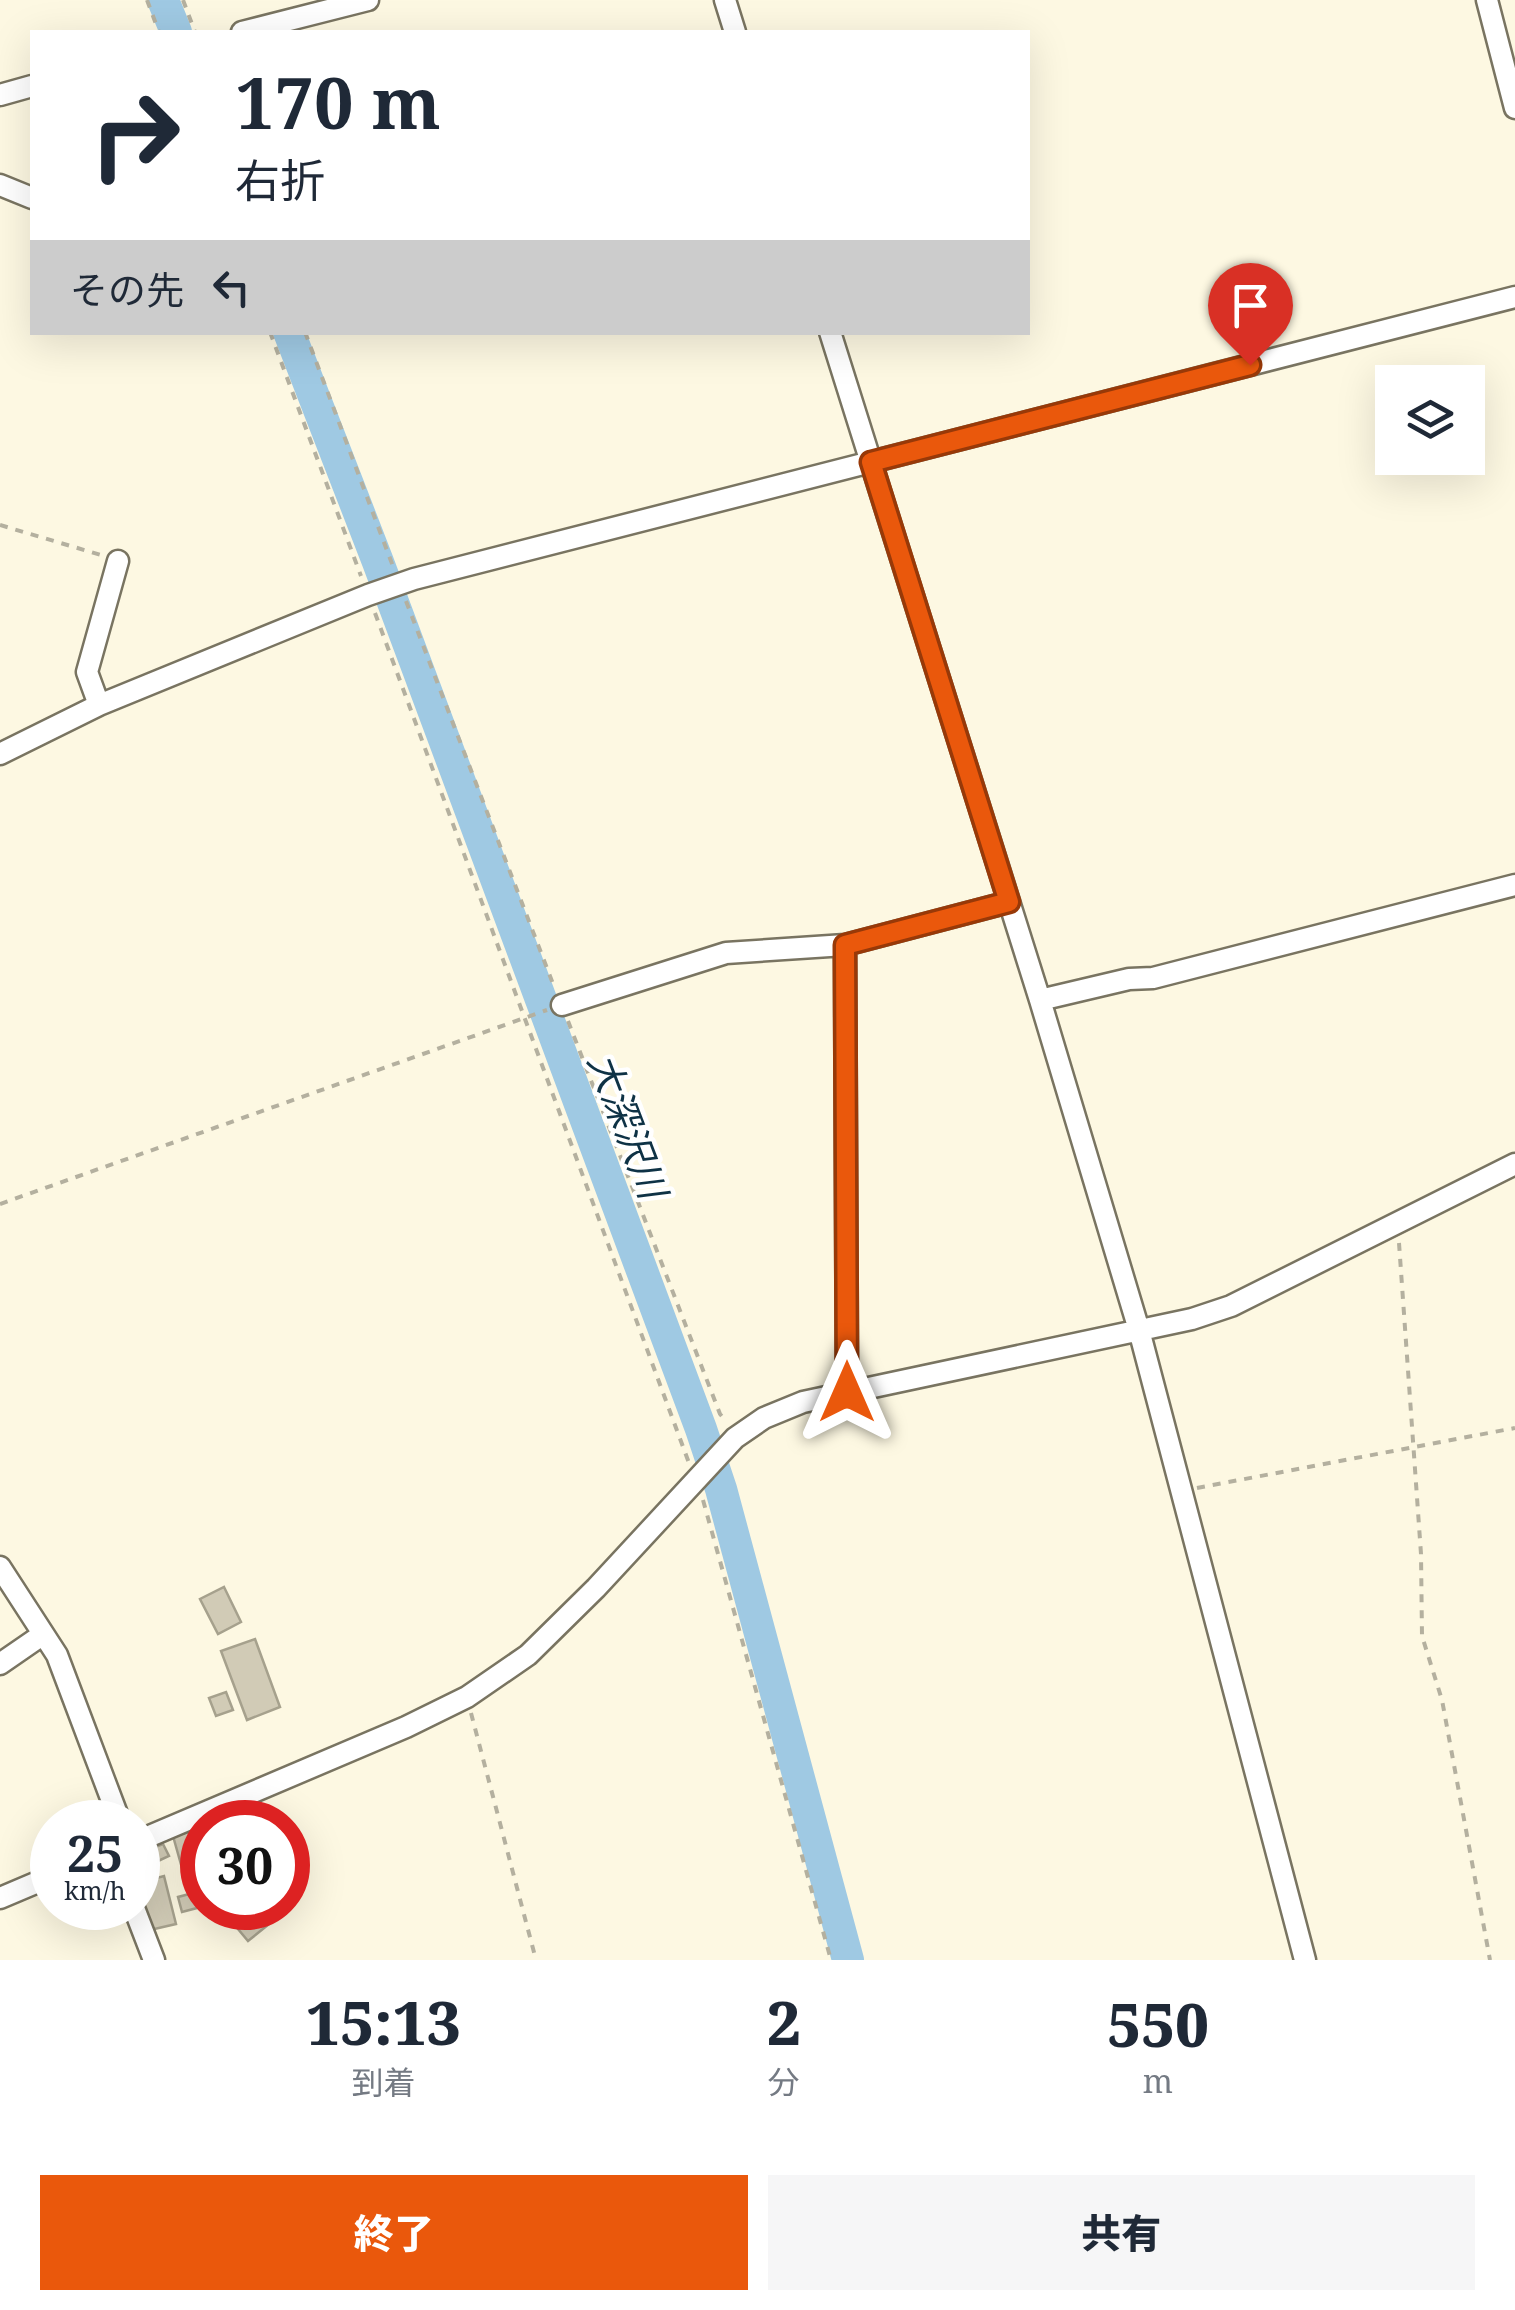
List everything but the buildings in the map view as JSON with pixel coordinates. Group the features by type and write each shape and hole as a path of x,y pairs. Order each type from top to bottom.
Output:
{"street":[{"path":"250,30 368,0"},
{"path":"725,0 734,30"},
{"path":"1487,0 1515,108"},
{"path":"0,95 30,87"},
{"path":"0,185 30,197"},
{"path":"0,754 99,705 400,584 1515,297"},
{"path":"831,335 1040,1000 1139,1330 1304,1960"},
{"path":"99,705 87,672 118,560"},
{"path":"1040,1000 1129,979 1153,978 1515,886"},
{"path":"562,1006 726,953 845,945 1009,902"},
{"path":"845,945 847,1392"},
{"path":"160,1832 467,1697 528,1655 735,1438 764,1418 803,1402 1192,1319 1231,1306 1515,1164"},
{"path":"0,1567 57,1655 112,1800"},
{"path":"0,1664 42,1635"},
{"path":"0,1898 30,1885"},
{"path":"142,1930 154,1960"}],"path":[{"path":"147,0 157,30"},
{"path":"184,0 194,30"},
{"path":"271,335 707,1509 831,1960"},
{"path":"306,335 400,584"},
{"path":"0,525 118,560"},
{"path":"0,1204 562,1006"},
{"path":"1398,1223 1422,1636 1442,1700 1490,1960"},
{"path":"1182,1490 1515,1428"},
{"path":"467,1697 536,1960"}],"waterway":[{"name":"大深沢川","path":"163,0 175,30"},
{"name":"大深沢川","path":"290,335 701,1429 721,1489 848,1960"}],"route":[{"path":"847,1392 845,945 1009,902 871,462 1250,365"}]}
